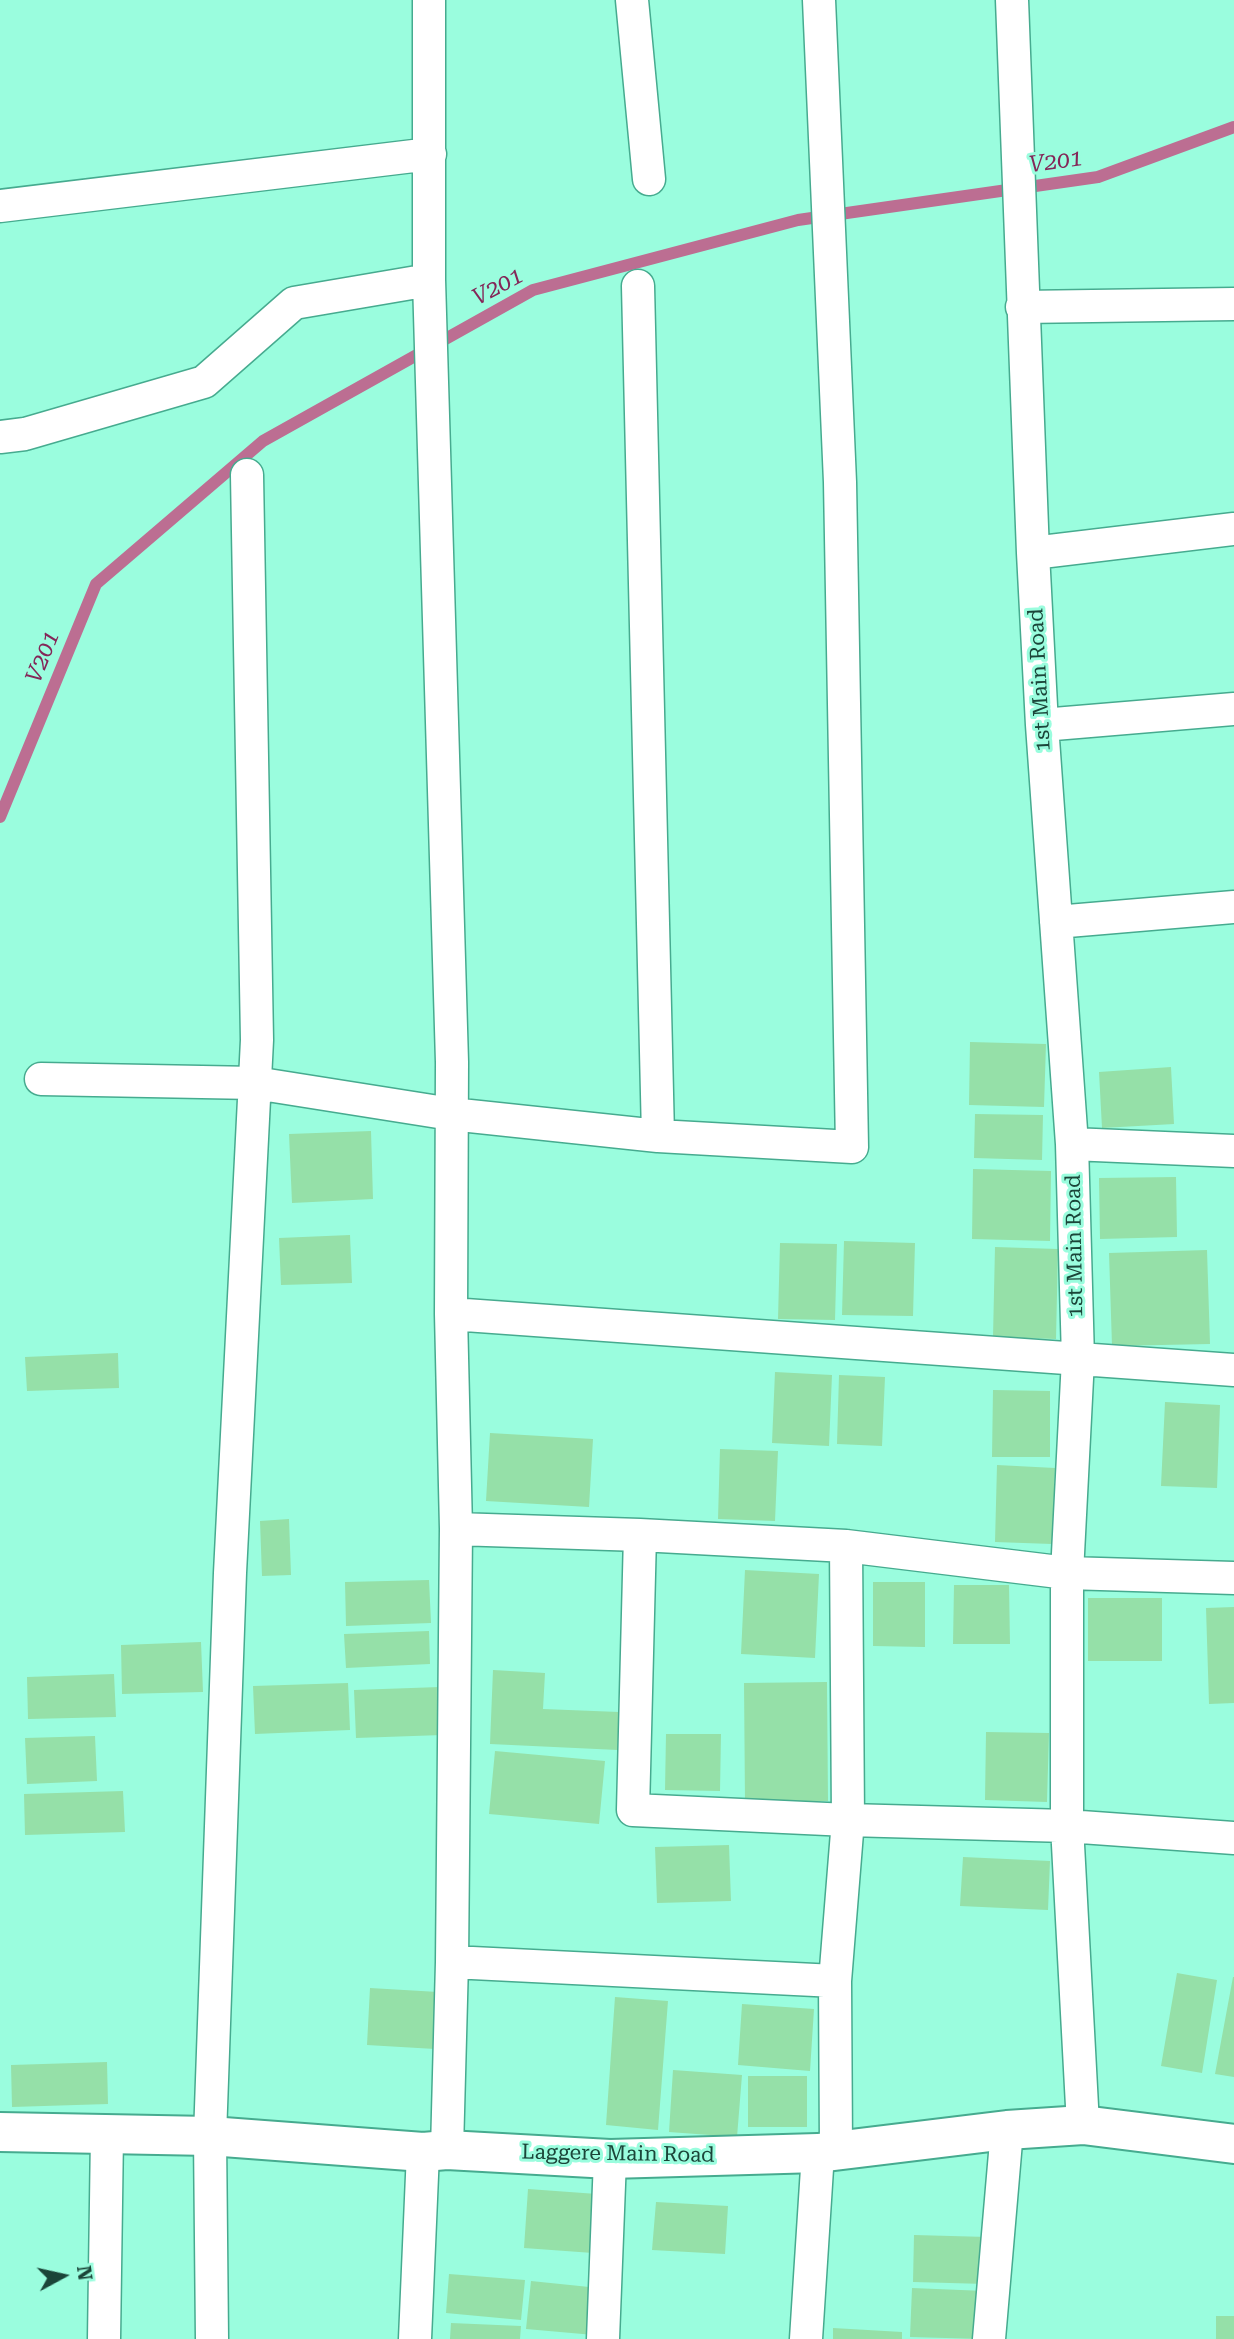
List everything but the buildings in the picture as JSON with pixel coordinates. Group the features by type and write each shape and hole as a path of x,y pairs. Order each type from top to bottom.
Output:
{"street":[{"path":"415,2339 452,1962 456,1529 451,1314 452,1048 429,280 429,0"},
{"path":"632,0 649,179"},
{"path":"41,1079 256,1083 451,1114 658,1136 852,1147 840,482 819,0"},
{"name":"1st Main Road","path":"1012,0 1022,307 1042,725 1072,1144 1078,1359 1068,1573 1067,1826 1083,2125"},
{"path":"0,206 430,154"},
{"path":"0,437 25,434 204,382 294,303 429,280"},
{"path":"638,286 658,1136"},
{"path":"1022,307 1234,304"},
{"path":"212,2339 210,2136 230,1573 256,1083 247,475"},
{"path":"1033,553 1234,529"},
{"path":"1042,725 1234,709"},
{"path":"1056,922 1234,907"},
{"path":"1072,1144 1234,1151"},
{"path":"451,1314 1234,1370"},
{"path":"456,1529 846,1546 1068,1573 1234,1578"},
{"path":"640,1535 633,1810 1067,1826 1234,1838"},
{"path":"806,2339 827,2151 835,1981 848,1820 846,1546"},
{"path":"452,1962 835,1981"},
{"name":"Laggere Main Road","path":"0,2132 210,2136 610,2159 827,2151 1007,2130 1083,2125 1234,2144"},
{"path":"989,2339 1007,2130"},
{"path":"104,2339 107,2134"},
{"path":"603,2339 610,2159"}],"waterway":[{"name":"V201","path":"0,817 96,584 263,441 533,290 798,220 1098,177 1234,127"}]}
